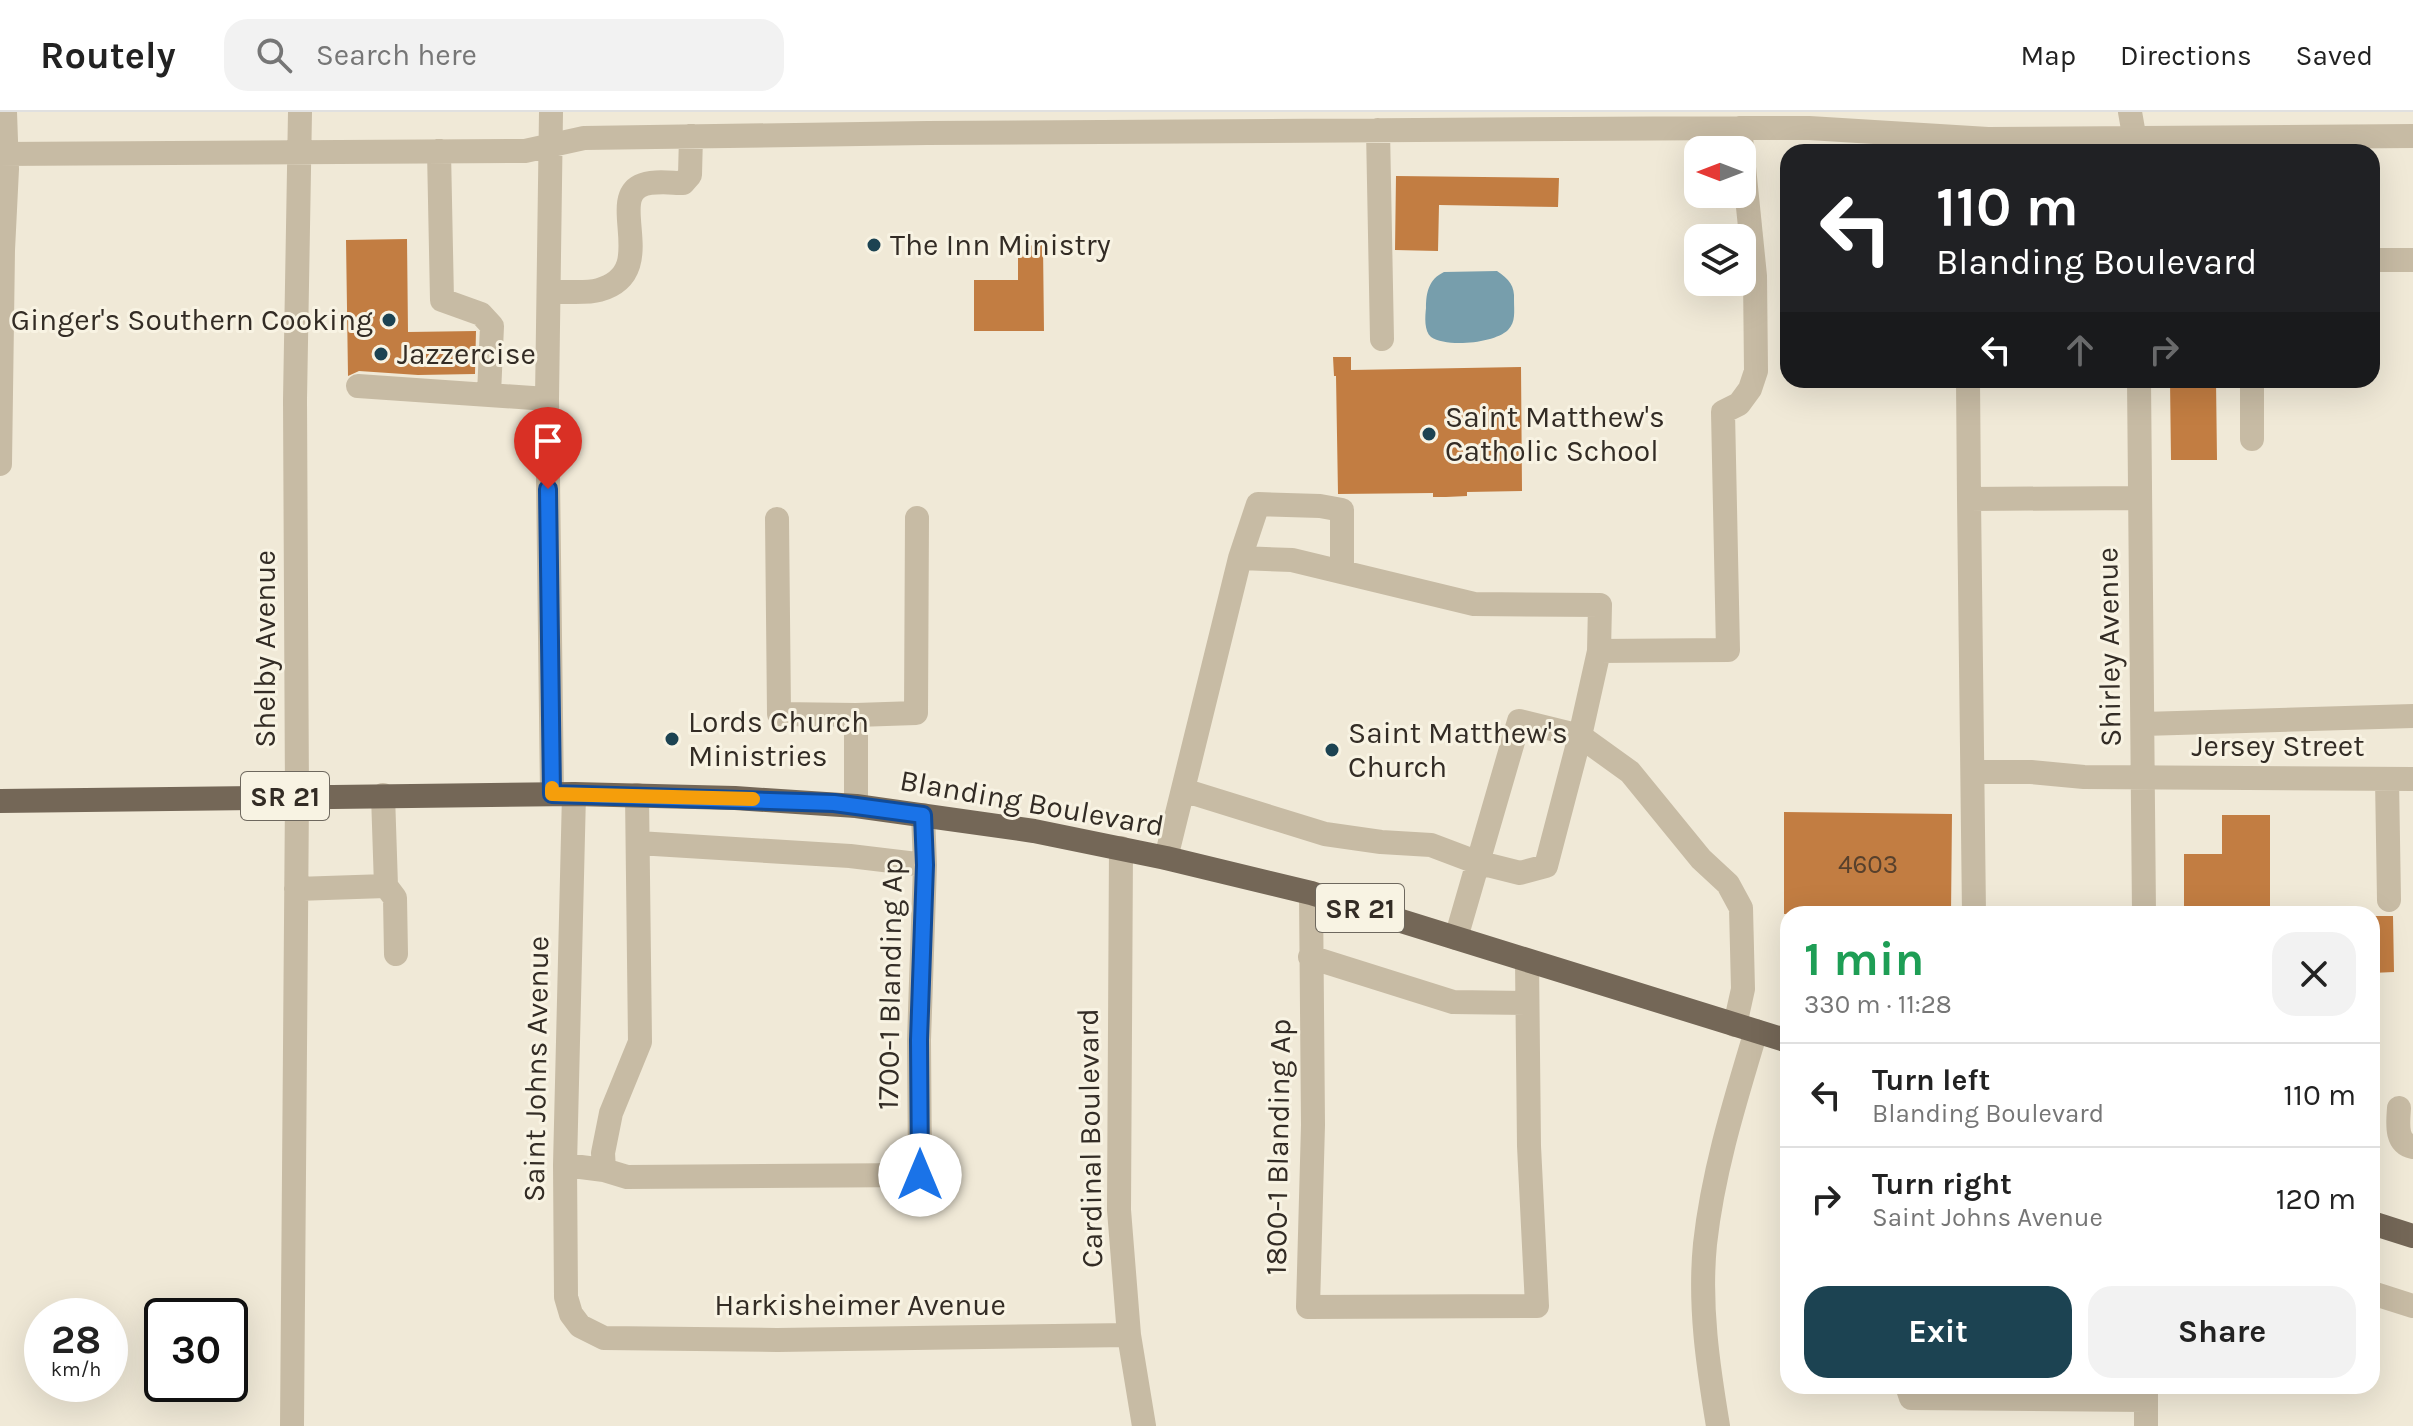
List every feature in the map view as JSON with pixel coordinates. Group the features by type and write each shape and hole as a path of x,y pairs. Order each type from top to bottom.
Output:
{"main road":[{"name":"Blanding Boulevard","path":"0,801 563,794 856,806 1034,831 1166,858 1311,893 1780,1039"},
{"path":"2380,1226 2413,1236"}],"street":[{"path":"0,464 5,112"},
{"name":"Shelby Avenue","path":"292,1426 297,796 295,400 300,112"},
{"name":"Saint Johns Avenue","path":"551,112 547,399 563,794 566,1297 571,1314 580,1326 593,1334"},
{"path":"2130,112 2135,144"},
{"path":"3,154 525,151 584,138 691,136 926,122 1222,121 1378,130 1518,120 1740,128 1809,140 1860,122 1982,144"},
{"path":"1599,651 1728,650 1723,412 1739,404 1750,389 1756,371 1755,276 1740,128"},
{"path":"1378,130 1382,339"},
{"path":"550,292 598,291 617,282 628,270 629,208 635,190 641,185 683,183 687,180 690,175 691,136"},
{"path":"2166,144 2413,136"},
{"path":"439,151 442,300 481,314 492,326 489,394"},
{"path":"2380,260 2413,260"},
{"path":"358,386 547,399"},
{"path":"1968,388 1974,906"},
{"name":"Shirley Avenue","path":"2139,388 2144,906"},
{"path":"2252,388 2252,439"},
{"path":"1969,499 2140,498"},
{"path":"1166,858 1240,558 1258,504 1320,506 1342,510 1342,572"},
{"path":"777,519 779,714 856,715 916,713 917,518"},
{"path":"1183,790 1325,834 1431,845 1476,862 1520,873 1546,866 1580,736 1599,651 1600,605 1474,604 1292,560 1240,558"},
{"path":"856,715 856,806"},
{"path":"2143,724 2413,716"},
{"path":"1456,938 1519,721 1580,736 1630,772 1701,859 1728,884 1741,908 1746,1028 1715,1179 1705,1246 1707,1362 1718,1426"},
{"name":"Jersey Street","path":"1973,772 2143,778 2413,779"},
{"path":"2387,779 2389,900"},
{"path":"383,795 386,886 395,898 396,954"},
{"path":"565,1165 604,1170 604,1144 611,1113 640,1042 637,795"},
{"name":"1700-1 Blanding Ap","path":"604,1170 627,1177 920,1175 919,1040 925,865 923,815"},
{"path":"638,843 850,856 925,865"},
{"name":"Cardinal Boulevard","path":"1121,848 1119,1210 1129,1335 1144,1426"},
{"path":"296,889 386,886"},
{"name":"1800-1 Blanding Ap","path":"1311,893 1313,1125 1308,1307 1537,1306 1529,1146 1527,961"},
{"path":"1310,957 1453,1002 1527,1003"},
{"path":"2399,1108 2398,1131 2401,1140 2413,1147"},
{"path":"2380,1296 2413,1306"},
{"name":"Harkisheimer Avenue","path":"593,1334 604,1338 777,1340 1129,1335"},
{"path":"1910,1394 1911,1398 2099,1394"},
{"path":"2146,1394 2146,1426"}],"water":[{"path":"1497,271 1508,280 1513,291 1514,316 1508,330 1493,338 1471,342 1448,342 1431,337 1426,324 1426,302 1429,287 1435,278 1444,272"}],"building":[{"path":"1396,176 1559,178 1558,207 1439,205 1438,251 1395,250"},
{"path":"407,239 408,332 476,331 475,374 418,375 359,371 348,376 346,240"},
{"path":"1043,245 1044,331 974,331 974,280 1018,280 1018,246"},
{"name":"Saint Matthew's Catholic School","path":"1333,357 1351,357 1351,370 1521,367 1522,491 1467,492 1467,496 1446,497 1433,497 1433,493 1338,494"},
{"path":"2170,388 2216,388 2217,460 2171,460"},
{"path":"1784,812 1952,814 1951,906 1784,906"},
{"path":"2222,815 2270,815 2270,906 2184,906 2184,854 2222,854"},
{"path":"2380,916 2393,916 2394,972 2380,973"}],"slow traffic":[{"path":"552,788 552,794 753,799"}],"place":[{"name":"The Inn Ministry","path":"874,245"},
{"name":"Ginger's Southern Cooking","path":"389,320"},
{"name":"Jazzercise","path":"381,354"},
{"name":"Saint Matthew's Catholic School","path":"1429,434"},
{"name":"Lords Church Ministries","path":"672,739"},
{"name":"Saint Matthew's Church","path":"1332,750"}],"route":[{"path":"548,489 552,794 834,803 923,815 925,865 919,1040 920,1175"}]}
